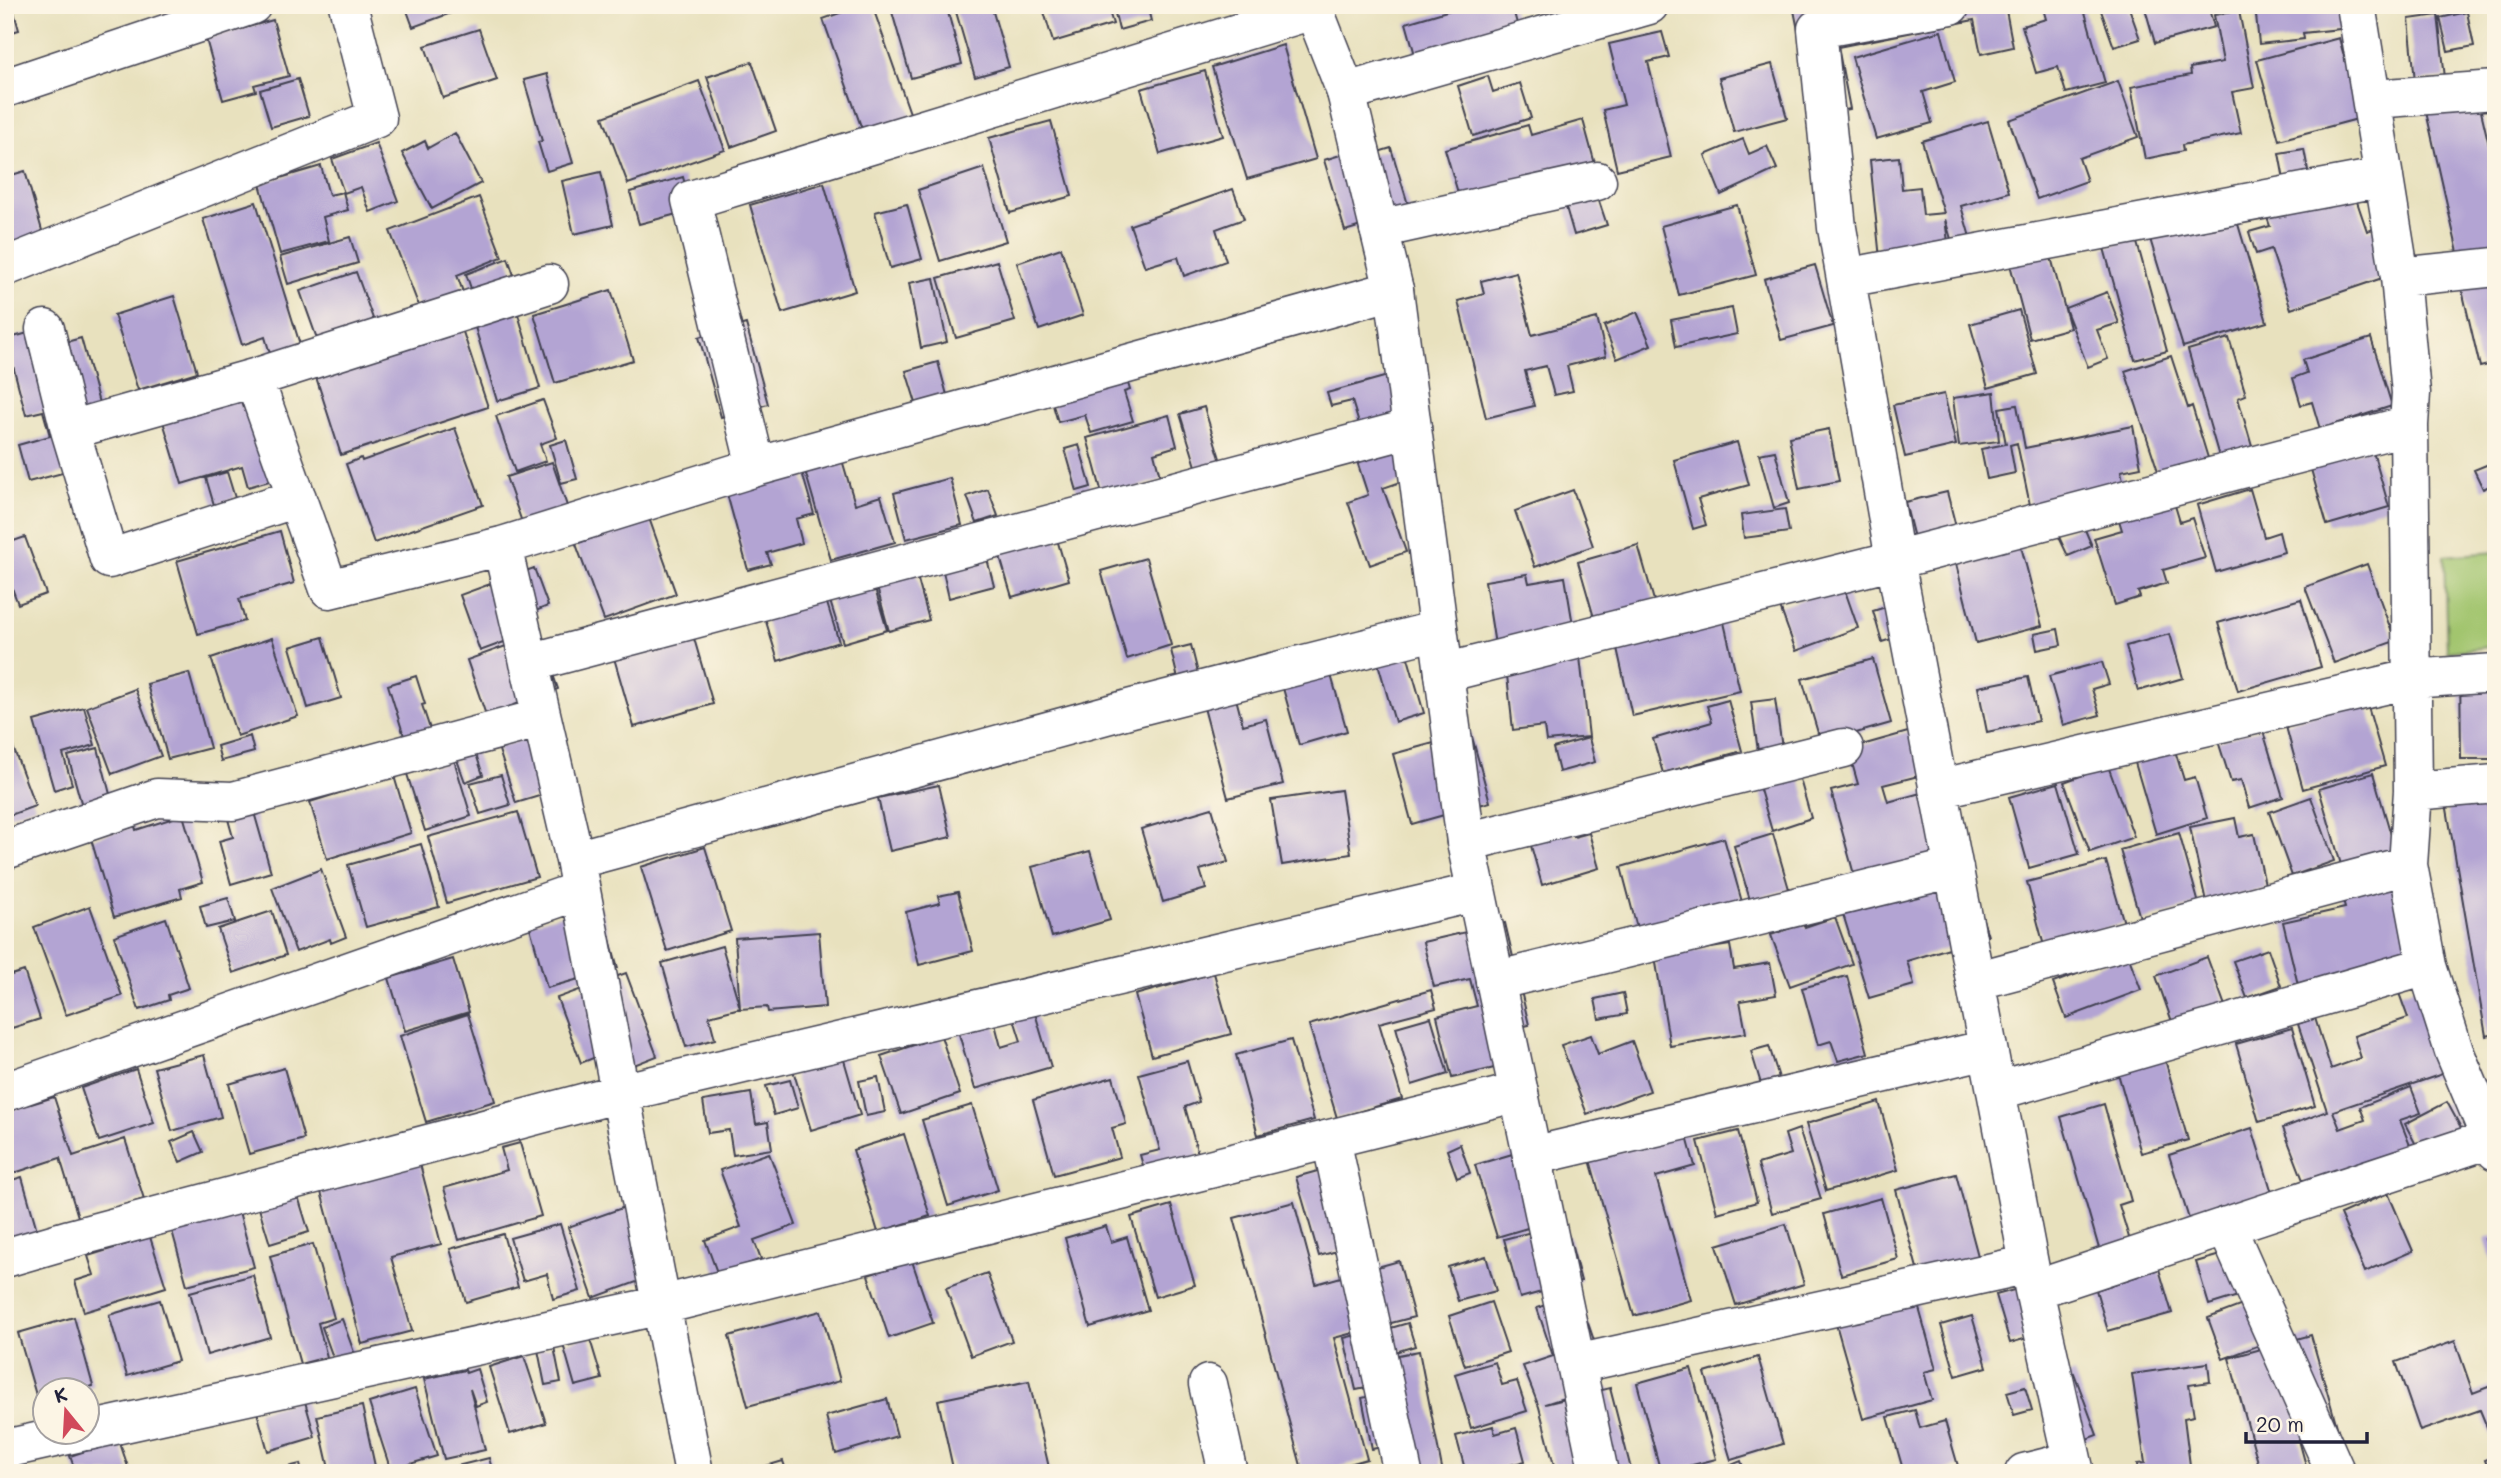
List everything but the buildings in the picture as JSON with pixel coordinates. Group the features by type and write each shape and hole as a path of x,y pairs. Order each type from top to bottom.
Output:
{"street":[{"path":"5,88 252,5"},
{"path":"5,267 377,118 348,5"},
{"path":"1346,92 1648,5"},
{"path":"1951,5 1817,29 1837,229 1895,560 2032,1277 2074,1467 2024,1473"},
{"path":"1576,1364 2032,1277 2226,1226 2493,1145 2454,1051 2427,966 2408,865 2413,791 2410,679 2411,393 2400,276 2356,5"},
{"path":"756,467 691,200 1312,8 1346,92 1394,290 1466,842 1599,1473"},
{"path":"2373,99 2496,90"},
{"path":"1846,278 2384,177"},
{"path":"1379,229 1598,181"},
{"path":"2400,276 2496,267"},
{"path":"71,430 254,378 549,284"},
{"path":"254,378 329,589 502,546 756,467 1394,290"},
{"path":"46,328 71,430 109,559 297,498"},
{"path":"1444,673 1895,560 2409,425"},
{"path":"529,663 1412,428"},
{"path":"502,546 578,875 694,1473"},
{"path":"5,1092 578,875 1132,708 1438,630"},
{"path":"1938,789 2410,679 2496,673"},
{"path":"5,850 157,798 233,801 542,718"},
{"path":"1466,842 1844,748"},
{"path":"2413,791 2496,784"},
{"path":"1975,981 2408,865"},
{"path":"1495,981 1954,868"},
{"path":"5,1258 620,1093 1476,892"},
{"path":"1996,1091 2427,966"},
{"path":"1532,1156 1988,1049"},
{"path":"102,1428 662,1305 1519,1092"},
{"path":"1331,1139 1403,1473"},
{"path":"2226,1226 2336,1473"},
{"path":"1208,1384 1228,1473"},
{"path":"5,1449 32,1443"}],"green space":[{"path":"2496,552 2496,646 2447,652 2444,556"}]}
